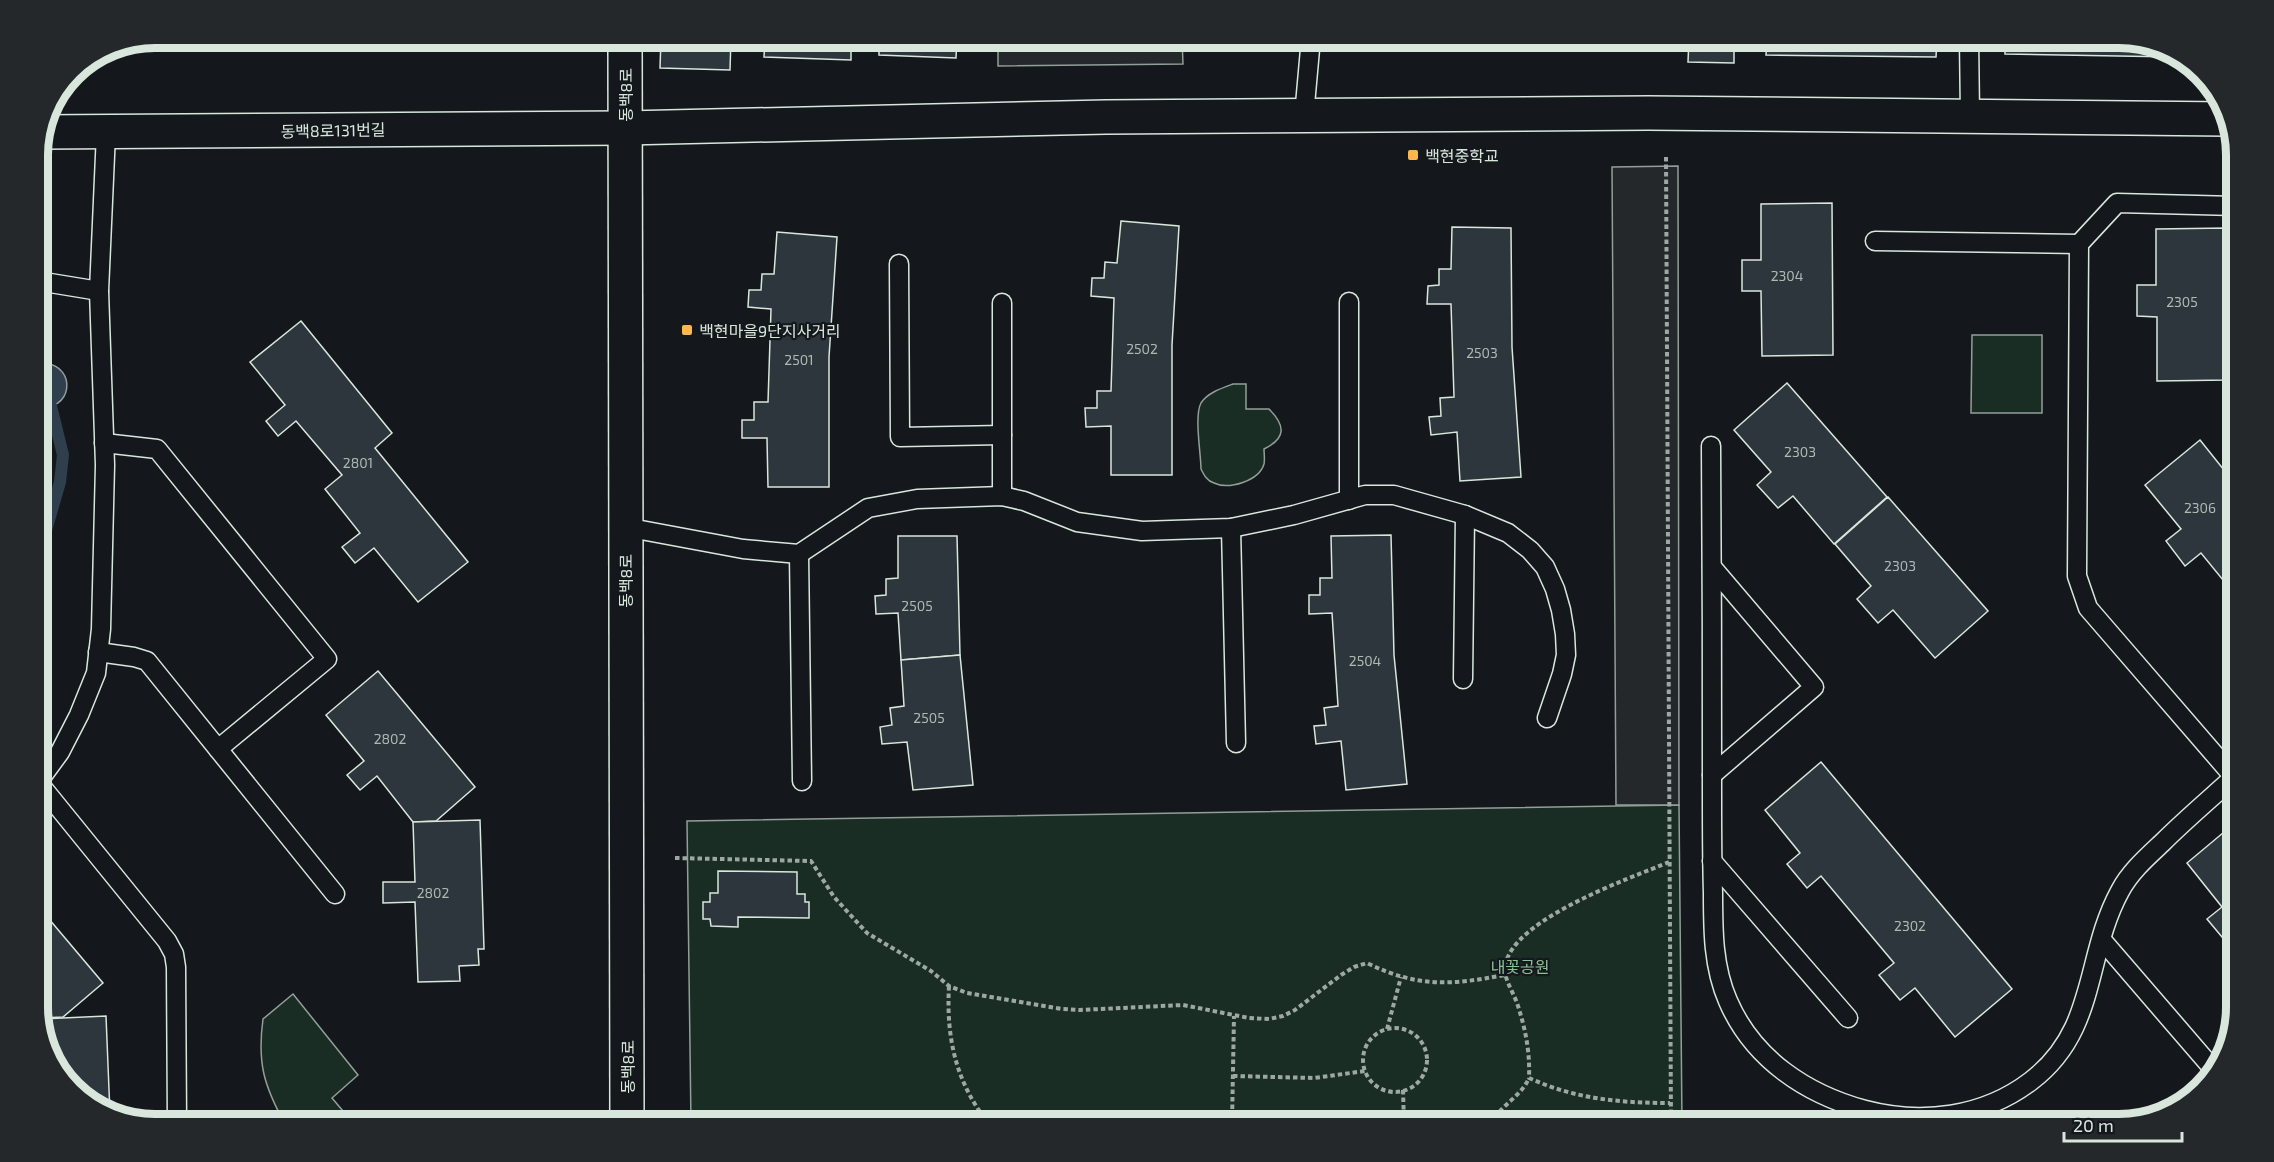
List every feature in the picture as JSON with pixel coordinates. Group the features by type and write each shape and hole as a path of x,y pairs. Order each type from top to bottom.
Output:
{"street":[{"name":"동백8로","path":"625,48 627,1114"},
{"name":"동백8로131번길","path":"51,132 626,128 1106,117 1648,113 2219,118"}],"lane":[{"path":"1304,116 1310,48"},
{"path":"1969,48 1970,116"},
{"path":"48,768 60,752 79,715 96,673 98,652 102,589 104,443 99,291 106,133"},
{"path":"2226,206 2117,203 2079,244 2077,576 2088,608 2226,767"},
{"path":"1875,241 2079,244"},
{"path":"899,264 900,437 1002,435"},
{"path":"48,282 99,291"},
{"path":"1349,302 1349,500"},
{"path":"1002,303 1002,496"},
{"path":"104,443 158,449 327,659 218,749"},
{"path":"1711,446 1712,861 1713,934 1717,968 1728,1000 1742,1028 1763,1054 1792,1078 1848,1105 1879,1113 1894,1114"},
{"path":"625,527 743,549 799,554 868,508 917,499 1002,496 1024,501 1077,522 1142,531 1231,528 1294,515 1365,495 1394,495 1464,515 1508,533 1530,550 1545,567 1555,589 1565,634 1566,655 1547,718"},
{"path":"1463,679 1464,515"},
{"path":"1231,528 1236,743"},
{"path":"799,554 802,781"},
{"path":"1712,567 1814,687 1712,775"},
{"path":"98,652 147,661 335,894"},
{"path":"1955,1114 1990,1106 2013,1095 2035,1079 2053,1061 2067,1042 2082,1014 2109,915 2120,890 2136,868 2226,785"},
{"path":"48,794 168,941 174,954 177,1114"},
{"path":"1712,861 1848,1018"},
{"path":"2102,940 2209,1065"}],"path":[{"path":"1666,158 1671,1114"},
{"path":"675,858 810,861 834,897 867,933 931,971 949,986 967,993 1062,1009 1183,1005 1233,1016 1269,1019 1283,1016 1309,1001 1354,967 1367,963 1414,981 1461,982 1505,975"},
{"path":"1496,1114 1525,1087 1529,1078 1530,1054 1526,1032 1505,975 1513,949 1530,929 1548,916 1670,862"},
{"path":"1387,1029 1401,977"},
{"path":"949,986 947,1012 953,1055 969,1095 982,1114"},
{"path":"1232,1114 1233,1016"},
{"path":"1387,1029 1409,1030 1425,1046 1428,1058 1422,1077 1416,1084 1403,1090 1388,1091 1378,1087 1365,1071 1364,1050 1377,1033 1387,1029"},
{"path":"1233,1076 1314,1078 1365,1071"},
{"path":"1529,1078 1549,1087 1593,1099 1613,1102 1671,1103"},
{"path":"1403,1090 1404,1114"}],"green space":[{"path":"1972,335 2042,335 2042,413 1971,413"},
{"path":"1233,384 1246,384 1246,409 1269,409 1278,420 1281,431 1277,440 1264,449 1264,464 1256,475 1235,485 1220,485 1209,481 1201,469 1199,409 1207,396"},
{"name":"내꽃공원","path":"1679,805 1682,1114 691,1114 687,821"},
{"path":"293,994 358,1075 332,1098 346,1114 280,1114 264,1074 261,1049 263,1019"}],"shaded area":[{"path":"998,48 1182,48 1183,64 998,66"},
{"path":"1678,166 1679,805 1616,805 1612,167"}],"water":[{"path":"48,364 56,366 63,372 67,389 64,397 58,403 49,406"}],"building":[{"path":"661,48 731,48 730,70 660,68"},
{"path":"764,48 851,48 851,60 764,57"},
{"path":"879,48 956,48 956,58 879,55"},
{"path":"1689,48 1734,48 1734,63 1688,62"},
{"path":"1766,48 1936,48 1936,57 1766,55"},
{"path":"2005,48 2119,48 2140,50 2161,57 2005,54"},
{"path":"1832,203 1833,355 1762,356 1761,291 1742,291 1742,260 1761,260 1761,204"},
{"path":"1121,221 1179,226 1172,345 1172,475 1111,475 1111,426 1086,427 1085,408 1097,408 1097,391 1111,391 1114,298 1091,296 1092,278 1104,278 1105,262 1117,263"},
{"path":"1452,227 1511,228 1512,347 1521,477 1460,481 1457,432 1431,435 1429,417 1441,416 1440,398 1454,397 1451,304 1427,304 1428,286 1439,285 1439,269 1451,269"},
{"path":"2226,228 2226,380 2157,381 2157,317 2137,316 2137,285 2156,285 2156,229"},
{"path":"777,232 837,237 829,357 829,487 768,487 767,438 742,438 742,420 754,420 754,402 768,402 771,309 748,307 749,290 761,290 762,274 774,274"},
{"path":"301,321 392,433 375,448 468,562 418,602 374,548 355,563 342,547 360,533 325,489 342,475 296,421 278,436 266,421 285,405 250,362"},
{"path":"1787,383 1887,497 1834,544 1793,496 1778,508 1757,485 1771,472 1734,430"},
{"path":"2200,440 2226,472 2226,584 2201,553 2185,566 2166,541 2181,529 2145,485"},
{"path":"1888,497 1988,611 1935,658 1893,610 1878,623 1857,599 1871,586 1835,544"},
{"path":"1391,535 1394,655 1407,784 1346,790 1341,741 1316,744 1314,726 1326,725 1324,708 1338,706 1332,613 1309,614 1309,595 1320,595 1320,578 1332,578 1331,536"},
{"path":"898,536 957,536 960,655 901,660 898,613 876,614 875,596 886,595 886,579 898,578"},
{"path":"960,655 973,785 913,790 907,742 882,744 880,727 892,725 890,708 904,706 901,660"},
{"path":"378,671 475,787 436,821 413,822 377,776 360,790 347,775 364,761 326,715"},
{"path":"1821,762 2012,989 1955,1037 1915,988 1900,1000 1879,975 1894,963 1821,876 1807,888 1787,864 1800,853 1765,810"},
{"path":"480,820 484,949 478,949 479,965 459,966 460,981 418,982 415,902 383,903 383,882 415,882 413,822"},
{"path":"2226,830 2226,942 2207,919 2222,907 2187,863"},
{"path":"718,871 797,872 797,894 805,894 805,902 809,902 809,918 738,917 738,927 711,926 710,919 703,919 703,902 710,902 710,893 718,893"},
{"path":"48,918 103,983 63,1017 49,1018"},
{"path":"106,1016 110,1104 84,1088 66,1067 54,1042 49,1019"}],"waterway":[{"path":"48,523 60,482 63,455 51,406"}],"place":[{"name":"백현중학교","path":"1413,155"},
{"name":"백현마을9단지사거리","path":"687,330"}]}
